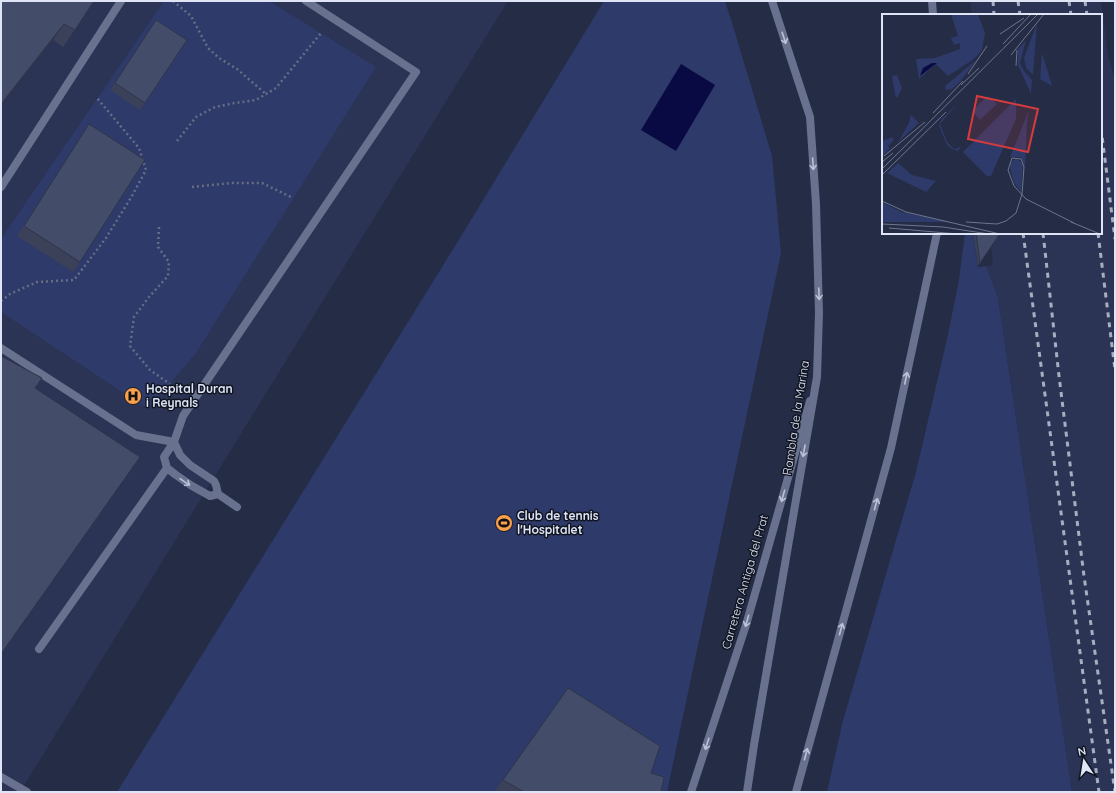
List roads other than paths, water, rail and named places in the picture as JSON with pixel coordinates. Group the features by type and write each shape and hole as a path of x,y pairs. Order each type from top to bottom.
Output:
{"street":[{"path":"1,187 122,1"},
{"path":"218,494 210,496 192,486 167,468 164,457 174,442 183,416 416,72 306,1"},
{"name":"Rambla de la Marina","path":"747,792 817,378 820,313 816,204 810,117 772,1"},
{"path":"932,1 933,14"},
{"path":"796,792 891,448 937,234"},
{"path":"1,348 136,435 174,442"},
{"name":"Carretera Antiga del Prat","path":"691,792 746,624 817,378"},
{"path":"174,442 180,455 190,465 214,481 218,494 237,507"},
{"path":"39,649 167,468"},
{"path":"1,777 27,792"}],"railway":[{"path":"993,1 994,14"},
{"path":"1018,1 1020,14"},
{"path":"1069,1 1071,14"},
{"path":"1085,1 1087,14"},
{"path":"1102,136 1115,239"},
{"path":"1023,234 1099,792"},
{"path":"1043,234 1084,576 1115,792"},
{"path":"1098,234 1115,370"}],"place":[{"name":"Hospital Duran i Reynals","path":"133,396"},
{"name":"Club de tennis l'Hospitalet","path":"504,523"}]}
